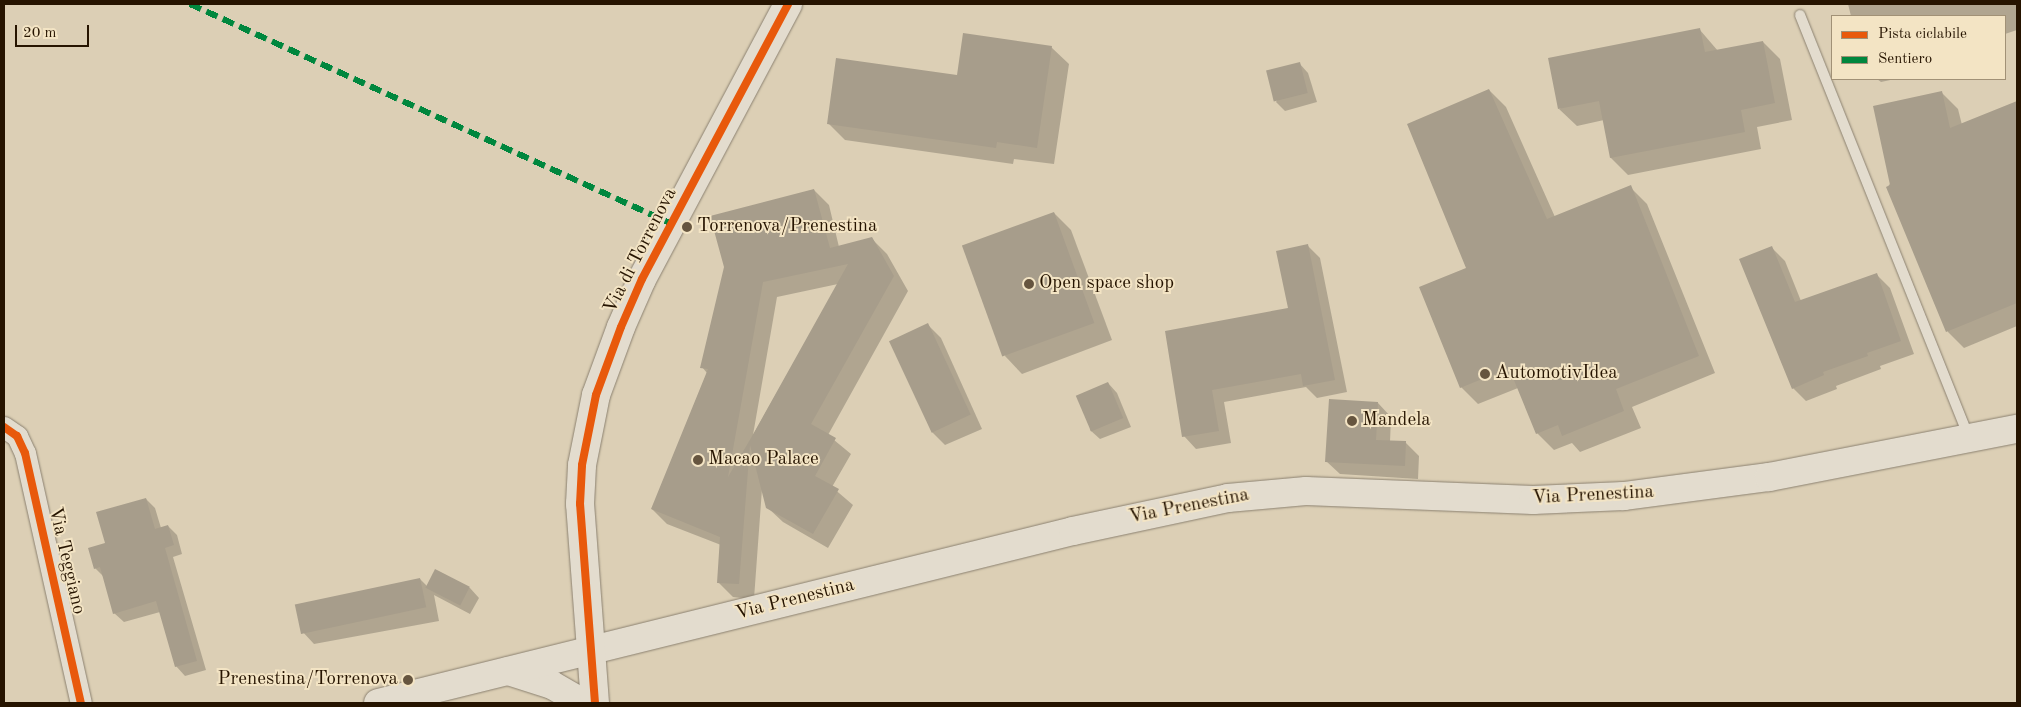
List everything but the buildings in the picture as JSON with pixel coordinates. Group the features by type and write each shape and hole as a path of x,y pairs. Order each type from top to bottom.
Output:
{"main road":[{"name":"Via di Torrenova","path":"595,703 580,504 582,465 596,395 620,327 642,280 788,4"},
{"name":"Via Prenestina","path":"378,703 1073,531 1228,498 1306,491 1533,500 1624,496 1769,477 2017,429"},
{"path":"507,671 552,685 583,703"}],"street":[{"name":"Via Teggiano","path":"7,429 25,453 81,703"}],"lane":[{"path":"1800,15 1969,438"}],"marked path":[{"path":"190,4 672,224"}],"cycle path":[{"path":"595,703 580,504 582,465 596,395 621,327 642,279 788,4"},
{"path":"4,427 17,436 25,453 81,703"}],"place":[{"name":"Torrenova/Prenestina","path":"687,227"},
{"name":"Open space shop","path":"1029,284"},
{"name":"AutomotivIdea","path":"1485,374"},
{"name":"Mandela","path":"1352,421"},
{"name":"Macao Palace","path":"698,460"},
{"name":"Prenestina/Torrenova","path":"408,680"}]}
